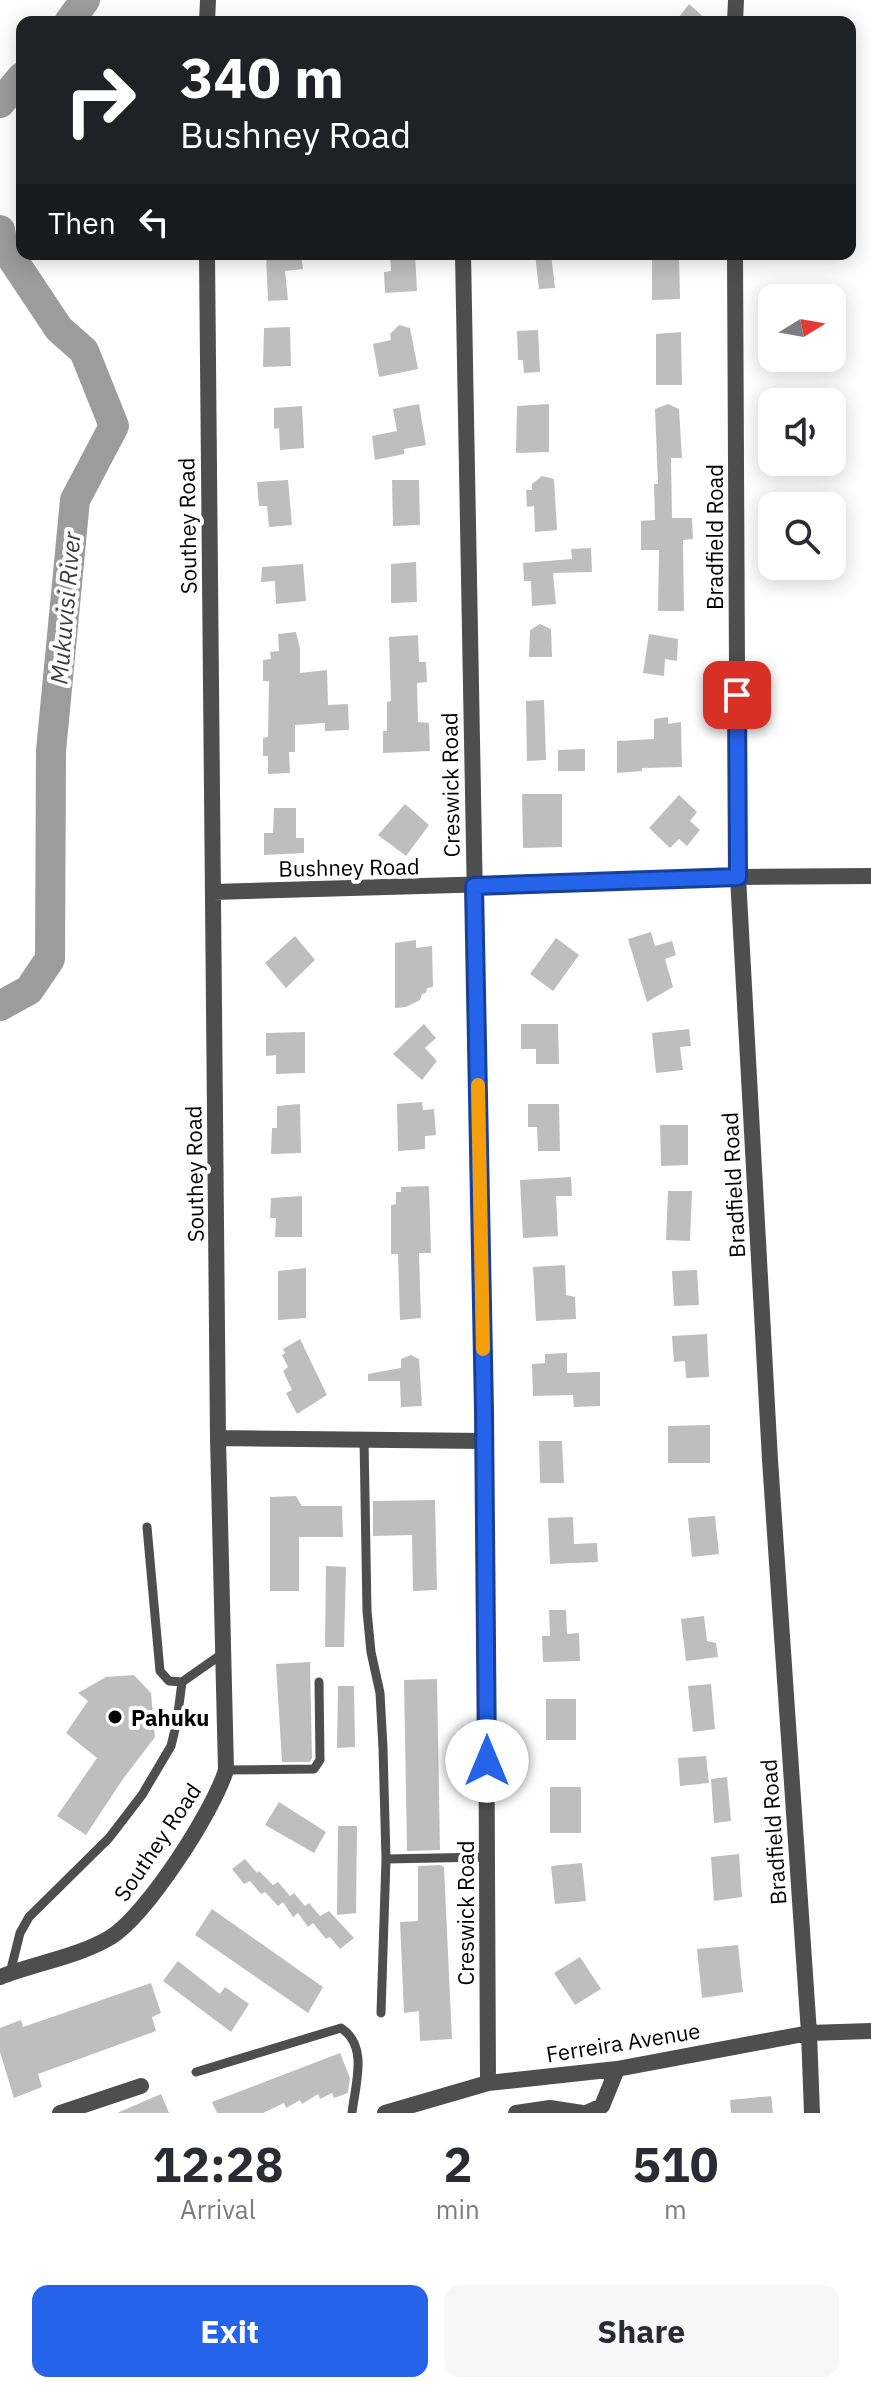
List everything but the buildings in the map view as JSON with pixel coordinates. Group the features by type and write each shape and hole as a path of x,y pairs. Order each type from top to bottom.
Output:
{"street":[{"name":"Southey Road","path":"5,1975 109,1938 142,1910 209,1809 226,1770 218,1438 207,260"},
{"name":"Creswick Road","path":"463,260 485,1441 488,2083"},
{"name":"Bradfield Road","path":"735,260 738,877 770,1460 812,2113"},
{"name":"Bushney Road","path":"213,892 871,876"},
{"path":"218,1438 485,1441"},
{"name":"Ferreira Avenue","path":"385,2113 488,2083 617,2069 809,2033 871,2031"},
{"path":"516,2113 550,2108 584,2113 602,2106 617,2069"},
{"path":"60,2113 141,2086"}],"lane":[{"path":"364,1439 367,1611 371,1652 380,1693 386,1859 381,2013"},
{"path":"147,1527 160,1671 169,1681 182,1682 222,1654"},
{"path":"5,1975 29,1917 109,1838 142,1795 171,1746 182,1682"},
{"path":"226,1770 309,1770 319,1765 319,1682"},
{"path":"386,1859 487,1857"},
{"path":"196,2072 341,2028 357,2046 352,2113"}],"waterway":[{"name":"Mukuvisi River","path":"73,16 85,0"},
{"name":"Mukuvisi River","path":"0,103 16,84"},
{"name":"Mukuvisi River","path":"0,230 3,245 59,329 84,351 114,426 75,500 51,751 50,959 29,990 0,1006"}],"slow traffic":[{"path":"478,1085 483,1349"}],"place":[{"name":"Pahuku","path":"115,1717"}],"route":[{"path":"487,1761 474,886 738,877 737,695"}]}
